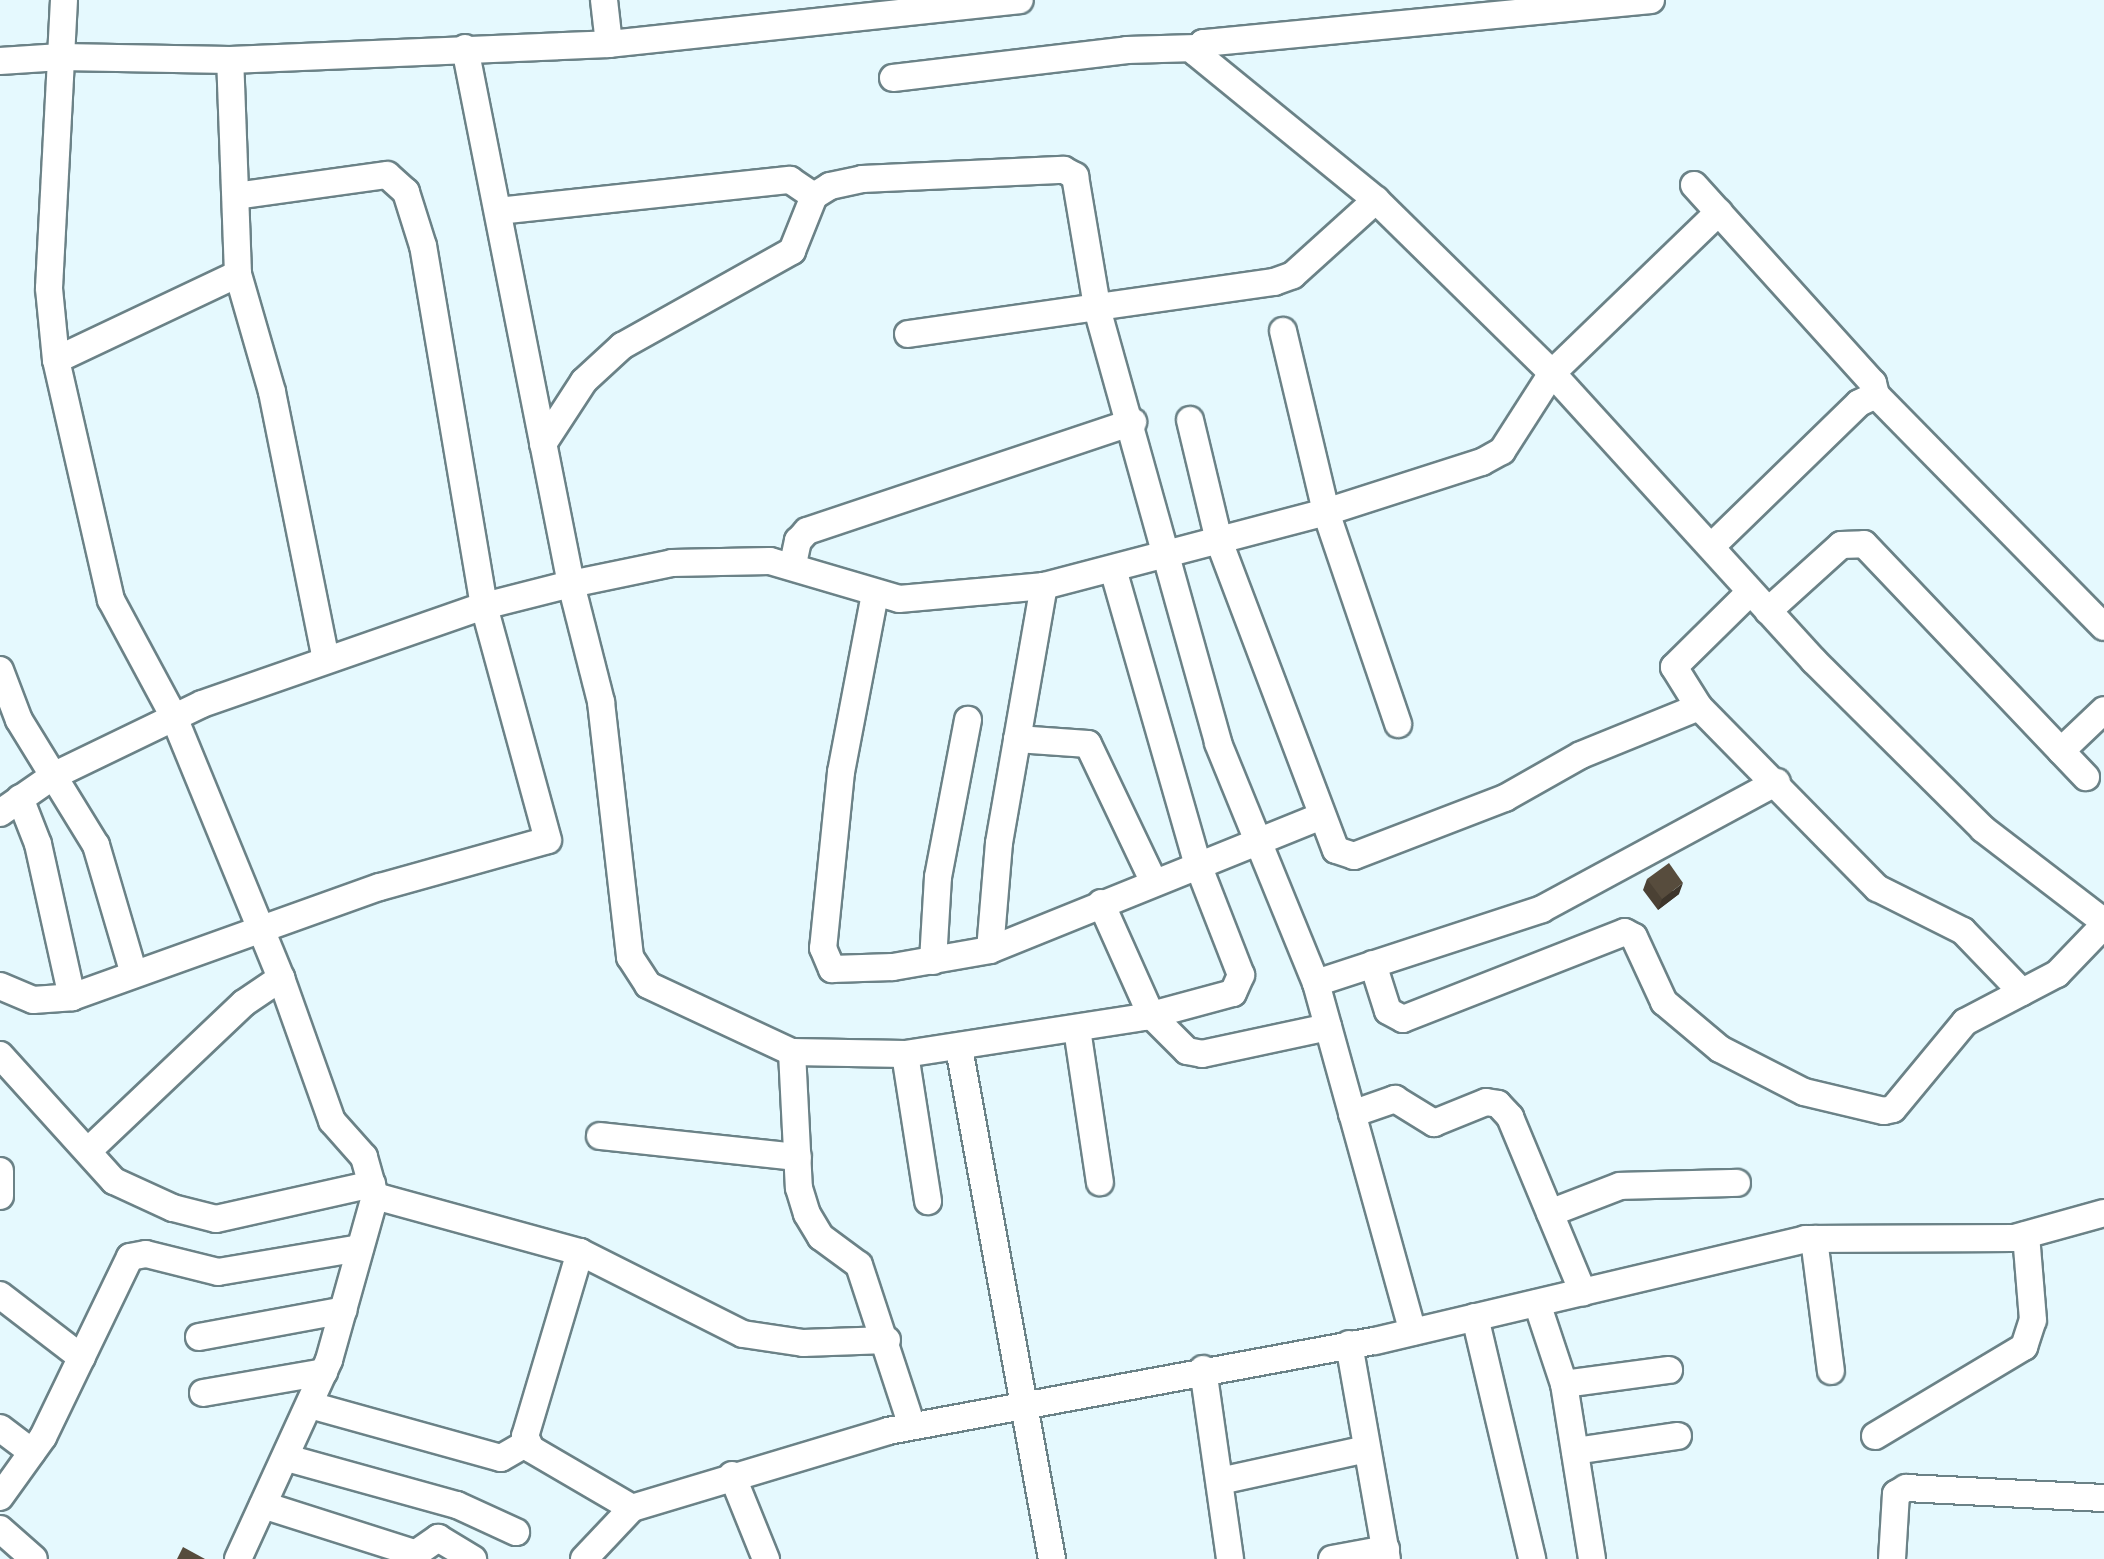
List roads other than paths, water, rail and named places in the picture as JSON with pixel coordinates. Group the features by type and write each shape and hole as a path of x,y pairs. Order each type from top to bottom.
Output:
{"street":[{"path":"64,0 48,243 56,360 111,600 174,717 281,978 331,1121 364,1157 373,1190 344,1310 324,1372 287,1458 238,1559"},
{"path":"604,0 608,44"},
{"path":"0,61 61,57 230,60 608,44 884,6 1020,0"},
{"path":"893,78 1127,50 1196,48 1651,0"},
{"path":"465,48 570,584 601,702 634,968 648,985 715,1021 792,1052 905,1054 959,1048 1151,1015 1224,997 1239,986 1241,975 1197,862 1114,570"},
{"path":"1196,48 1198,59 1376,200 1552,373 1759,601 1983,829 2104,923 2057,974 1954,1032 1899,1103 1884,1111 1804,1092 1720,1049 1664,1002 1634,937 1625,932 1402,1019 1388,1011 1373,964"},
{"path":"230,60 238,274 267,373 326,660"},
{"path":"543,444 584,381 622,346 792,251 814,196 862,179 1070,172 1080,186 1097,307 1133,422 1164,555 1218,743 1315,983 1413,1332"},
{"path":"0,986 33,1000 72,997 380,887 548,840 484,606 423,246 406,192 387,175 236,196"},
{"path":"498,211 790,180 814,196"},
{"path":"1694,185 1873,383 1876,395 2104,627"},
{"path":"908,334 1293,275 1376,200"},
{"path":"72,997 38,844 10,806 53,776 174,717 326,660 484,606 570,584 672,563 793,564 875,594 899,599 1044,586 1114,570 1326,512 1496,456 1552,373 1719,212"},
{"path":"56,360 238,274"},
{"path":"1283,331 1326,512 1398,724"},
{"path":"1711,547 1859,403 1876,395"},
{"path":"1190,420 1219,541 1319,817 1336,850 1354,856 1505,798 1581,755 1699,707"},
{"path":"793,564 798,541 807,531 1133,422"},
{"path":"2022,992 1963,931 1877,888 1777,782 1699,707 1674,667 1759,601 1841,545 1864,544 2086,777"},
{"path":"990,950 999,843 1044,586"},
{"path":"875,594 841,772 825,961 846,970 933,961 990,950 1197,862 1319,817"},
{"path":"0,670 19,720 96,845 134,974"},
{"path":"2061,751 2104,710"},
{"path":"933,961 938,877 968,720"},
{"path":"1017,739 1088,744 1153,880"},
{"path":"1315,983 1542,908 1777,782"},
{"path":"1101,902 1151,1015 1195,1054 1328,1027"},
{"path":"88,1151 244,1003 281,978"},
{"path":"1076,1029 1100,1182"},
{"path":"959,1048 992,1203 1019,1402 1052,1559"},
{"path":"792,1052 799,1188 814,1229 859,1265 887,1340 912,1426"},
{"path":"905,1054 928,1200"},
{"path":"0,1055 121,1186 208,1218 373,1190 580,1252 743,1334 803,1343 887,1340"},
{"path":"1352,1114 1395,1100 1434,1123 1486,1102 1498,1104 1550,1213 1583,1292"},
{"path":"600,1136 797,1157"},
{"path":"0,1171 0,1196"},
{"path":"1550,1213 1630,1184 1737,1184"},
{"path":"584,1559 632,1508 732,1475 912,1426 1019,1402 1413,1332 1814,1239 2026,1235 2104,1213"},
{"path":"1875,1436 2029,1340 2026,1235"},
{"path":"1814,1239 1831,1371"},
{"path":"0,1497 32,1452 82,1358 126,1263 136,1254 218,1272 360,1248"},
{"path":"310,1405 501,1458 527,1443 580,1252"},
{"path":"0,1295 82,1358"},
{"path":"1537,1303 1564,1384 1591,1559"},
{"path":"199,1338 344,1310"},
{"path":"1475,1317 1532,1559"},
{"path":"1332,1559 1386,1554 1349,1345"},
{"path":"1203,1369 1230,1559"},
{"path":"1564,1384 1669,1370"},
{"path":"203,1393 324,1372"},
{"path":"0,1428 32,1452"},
{"path":"1576,1451 1678,1436"},
{"path":"527,1443 632,1508"},
{"path":"1220,1480 1367,1448"},
{"path":"287,1458 457,1506 516,1532"},
{"path":"732,1475 766,1559"},
{"path":"1892,1559 1896,1494 1906,1488 2104,1498"},
{"path":"263,1505 411,1556 438,1538 473,1559"},
{"path":"0,1529 34,1559"}]}
